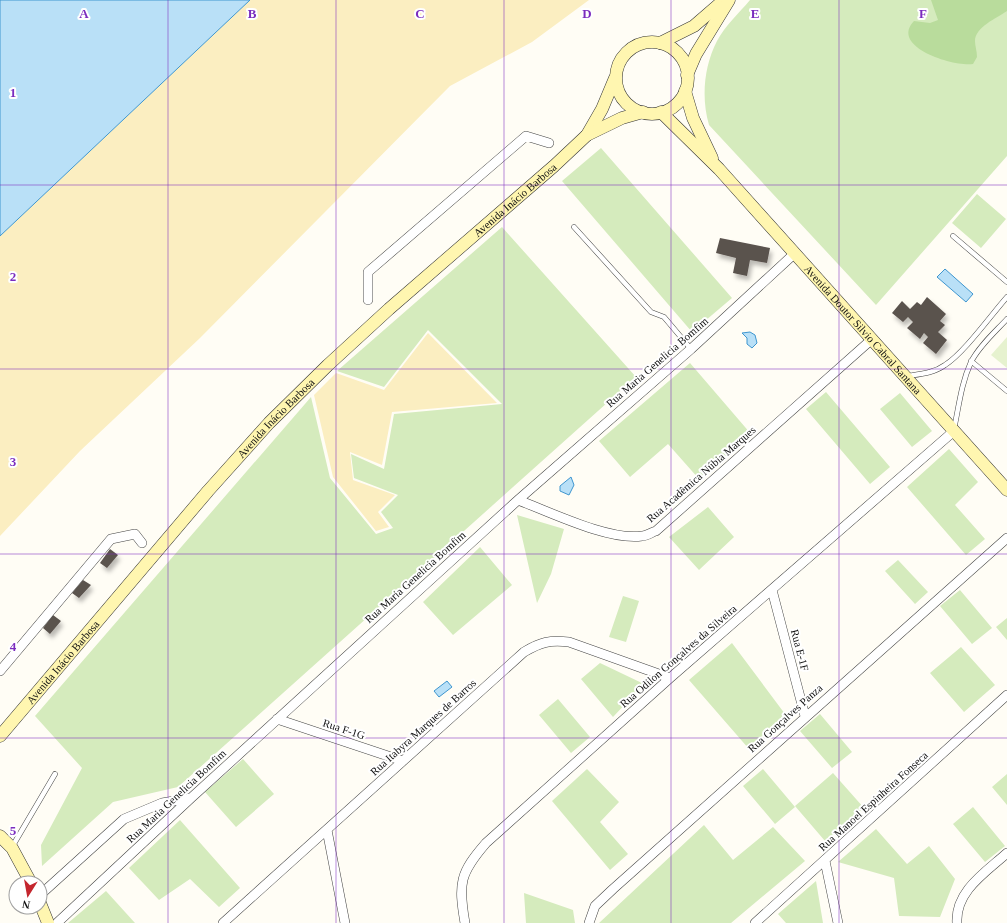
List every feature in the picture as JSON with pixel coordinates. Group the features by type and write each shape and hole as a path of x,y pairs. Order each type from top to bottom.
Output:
{"main road":[{"path":"724,0 694,26 660,43 642,43 626,53 620,60 615,78 621,96 627,104 643,112 661,112 675,104 685,91 687,75 696,54 729,0"},
{"path":"660,43 676,51 684,62 687,75"},
{"name":"Avenida Inácio Barbosa","path":"0,736 208,491 269,423 328,365 389,309 554,166 587,135 602,109 615,78"},
{"name":"Avenida Doutor Silvio Cabral Santana","path":"685,91 693,118 704,145 719,169"},
{"name":"Avenida Inácio Barbosa","path":"587,135 622,118 643,112"},
{"name":"Avenida Doutor Silvio Cabral Santana","path":"661,112 719,169 1007,490"},
{"path":"0,836 12,848 27,875"}],"street":[{"path":"368,300 368,272 526,136 549,143"},
{"name":"Rua Maria Genelicia Bomfim","path":"57,923 277,719 518,500 691,349 794,254"},
{"name":"Rua Acadêmica Núbia Marques","path":"518,500 592,528 622,536 643,536 656,530 871,340"},
{"name":"Rua Odilon Gonçalves da Silveira","path":"465,923 461,885 469,863 486,843 670,678 954,431"},
{"path":"0,670 111,539 135,534 142,543"},
{"name":"Rua Gonçalves Panza","path":"589,923 595,906 805,716 1007,538"},
{"name":"Rua E-1F","path":"772,590 805,716"},
{"name":"Rua Itabyra Marques de Barros","path":"223,923 524,652 539,643 554,641 569,642 670,678"},
{"name":"Rua Manoel Espinheira Fonseca","path":"755,923 1007,696"},
{"name":"Rua F-1G","path":"277,719 403,761"},
{"path":"48,888 124,819 162,803 191,798"},
{"path":"327,830 345,923"},
{"path":"957,923 957,914 961,899 971,885 1007,853"},
{"path":"825,861 838,923"}],"lane":[{"path":"574,227 651,312 664,317 691,349"},
{"path":"954,236 1007,282"},
{"path":"905,376 927,374 945,365 957,355 1007,297"},
{"path":"954,431 962,387 972,362 981,347 1007,319"},
{"path":"972,362 1007,391"},
{"path":"12,848 55,774"}],"green space":[{"path":"750,0 1007,0 1007,156 876,305 709,125 705,104 705,82 709,61 720,35"},
{"path":"931,0 1007,0 1007,11 982,27 976,36 975,41 977,57 973,64 964,64 939,59 917,47 910,39 909,30 914,21 930,23 938,20"},
{"path":"601,148 732,298 692,332 562,181"},
{"path":"977,194 1006,219 981,248 952,223"},
{"path":"502,227 636,377 178,787 113,802 42,866 41,845 82,768 35,716 311,397 330,478 376,534 393,528 381,512 398,495 354,478 351,454 384,469 394,414 502,404 428,330 384,387 337,371"},
{"path":"1007,337 1007,368 991,355"},
{"path":"690,363 751,434 699,479 668,444 630,477 599,441"},
{"path":"826,392 890,467 870,484 806,409"},
{"path":"900,393 932,431 912,447 880,409"},
{"path":"949,449 978,482 955,505 985,539 966,555 907,487"},
{"path":"708,507 734,537 699,570 669,537"},
{"path":"517,515 564,529 551,574 537,603"},
{"path":"480,547 512,585 453,635 423,602"},
{"path":"898,560 928,592 915,604 885,571"},
{"path":"960,590 992,628 972,644 940,606"},
{"path":"623,596 639,601 626,642 609,637"},
{"path":"1007,618 1007,640 996,627"},
{"path":"732,643 785,714 749,749 689,680"},
{"path":"961,647 995,685 964,712 930,673"},
{"path":"600,663 644,684 613,717 581,679"},
{"path":"558,699 590,737 571,753 539,715"},
{"path":"820,714 852,752 832,768 800,731"},
{"path":"243,759 274,794 236,827 205,792"},
{"path":"587,769 619,802 600,822 628,854 610,870 552,801"},
{"path":"763,769 795,807 775,824 743,786"},
{"path":"833,773 864,808 825,841 795,806"},
{"path":"1007,774 1007,805 992,787"},
{"path":"973,807 1005,846 985,862 953,824"},
{"path":"180,820 240,888 219,907 190,879 159,900 129,868"},
{"path":"704,825 733,860 773,827 805,861 731,923 599,923"},
{"path":"876,829 907,864 929,846 955,879 940,917 899,916 894,878 838,862"},
{"path":"816,881 823,923 786,923 778,914"},
{"path":"106,891 135,923 68,923"},
{"path":"524,893 573,910 575,923 526,923"}],"sand":[{"path":"250,0 589,0 532,42 450,86 200,338 80,451 0,536 0,236"},
{"path":"428,333 497,403 392,412 382,465 350,452 353,480 395,495 378,512 389,527 376,531 333,477 314,395 336,373 384,390"}],"water":[{"path":"0,0 250,0 0,236"},
{"path":"945,269 973,294 966,302 937,277"},
{"path":"750,332 755,335 757,343 752,348 747,344 747,338 742,333"},
{"path":"571,477 574,485 569,495 560,491 560,486"},
{"path":"447,681 452,687 439,697 434,691"}],"building":[{"path":"720,238 770,248 767,263 750,260 747,276 733,273 736,258 716,253"},
{"path":"927,297 946,314 940,321 945,325 938,332 947,340 936,354 923,343 928,337 924,333 920,339 907,328 913,322 908,317 903,322 892,313 902,301 910,309 917,302 921,305"},
{"path":"110,549 118,555 107,568 100,563"},
{"path":"83,580 91,585 79,598 72,593"},
{"path":"53,615 61,621 50,634 43,628"}]}
